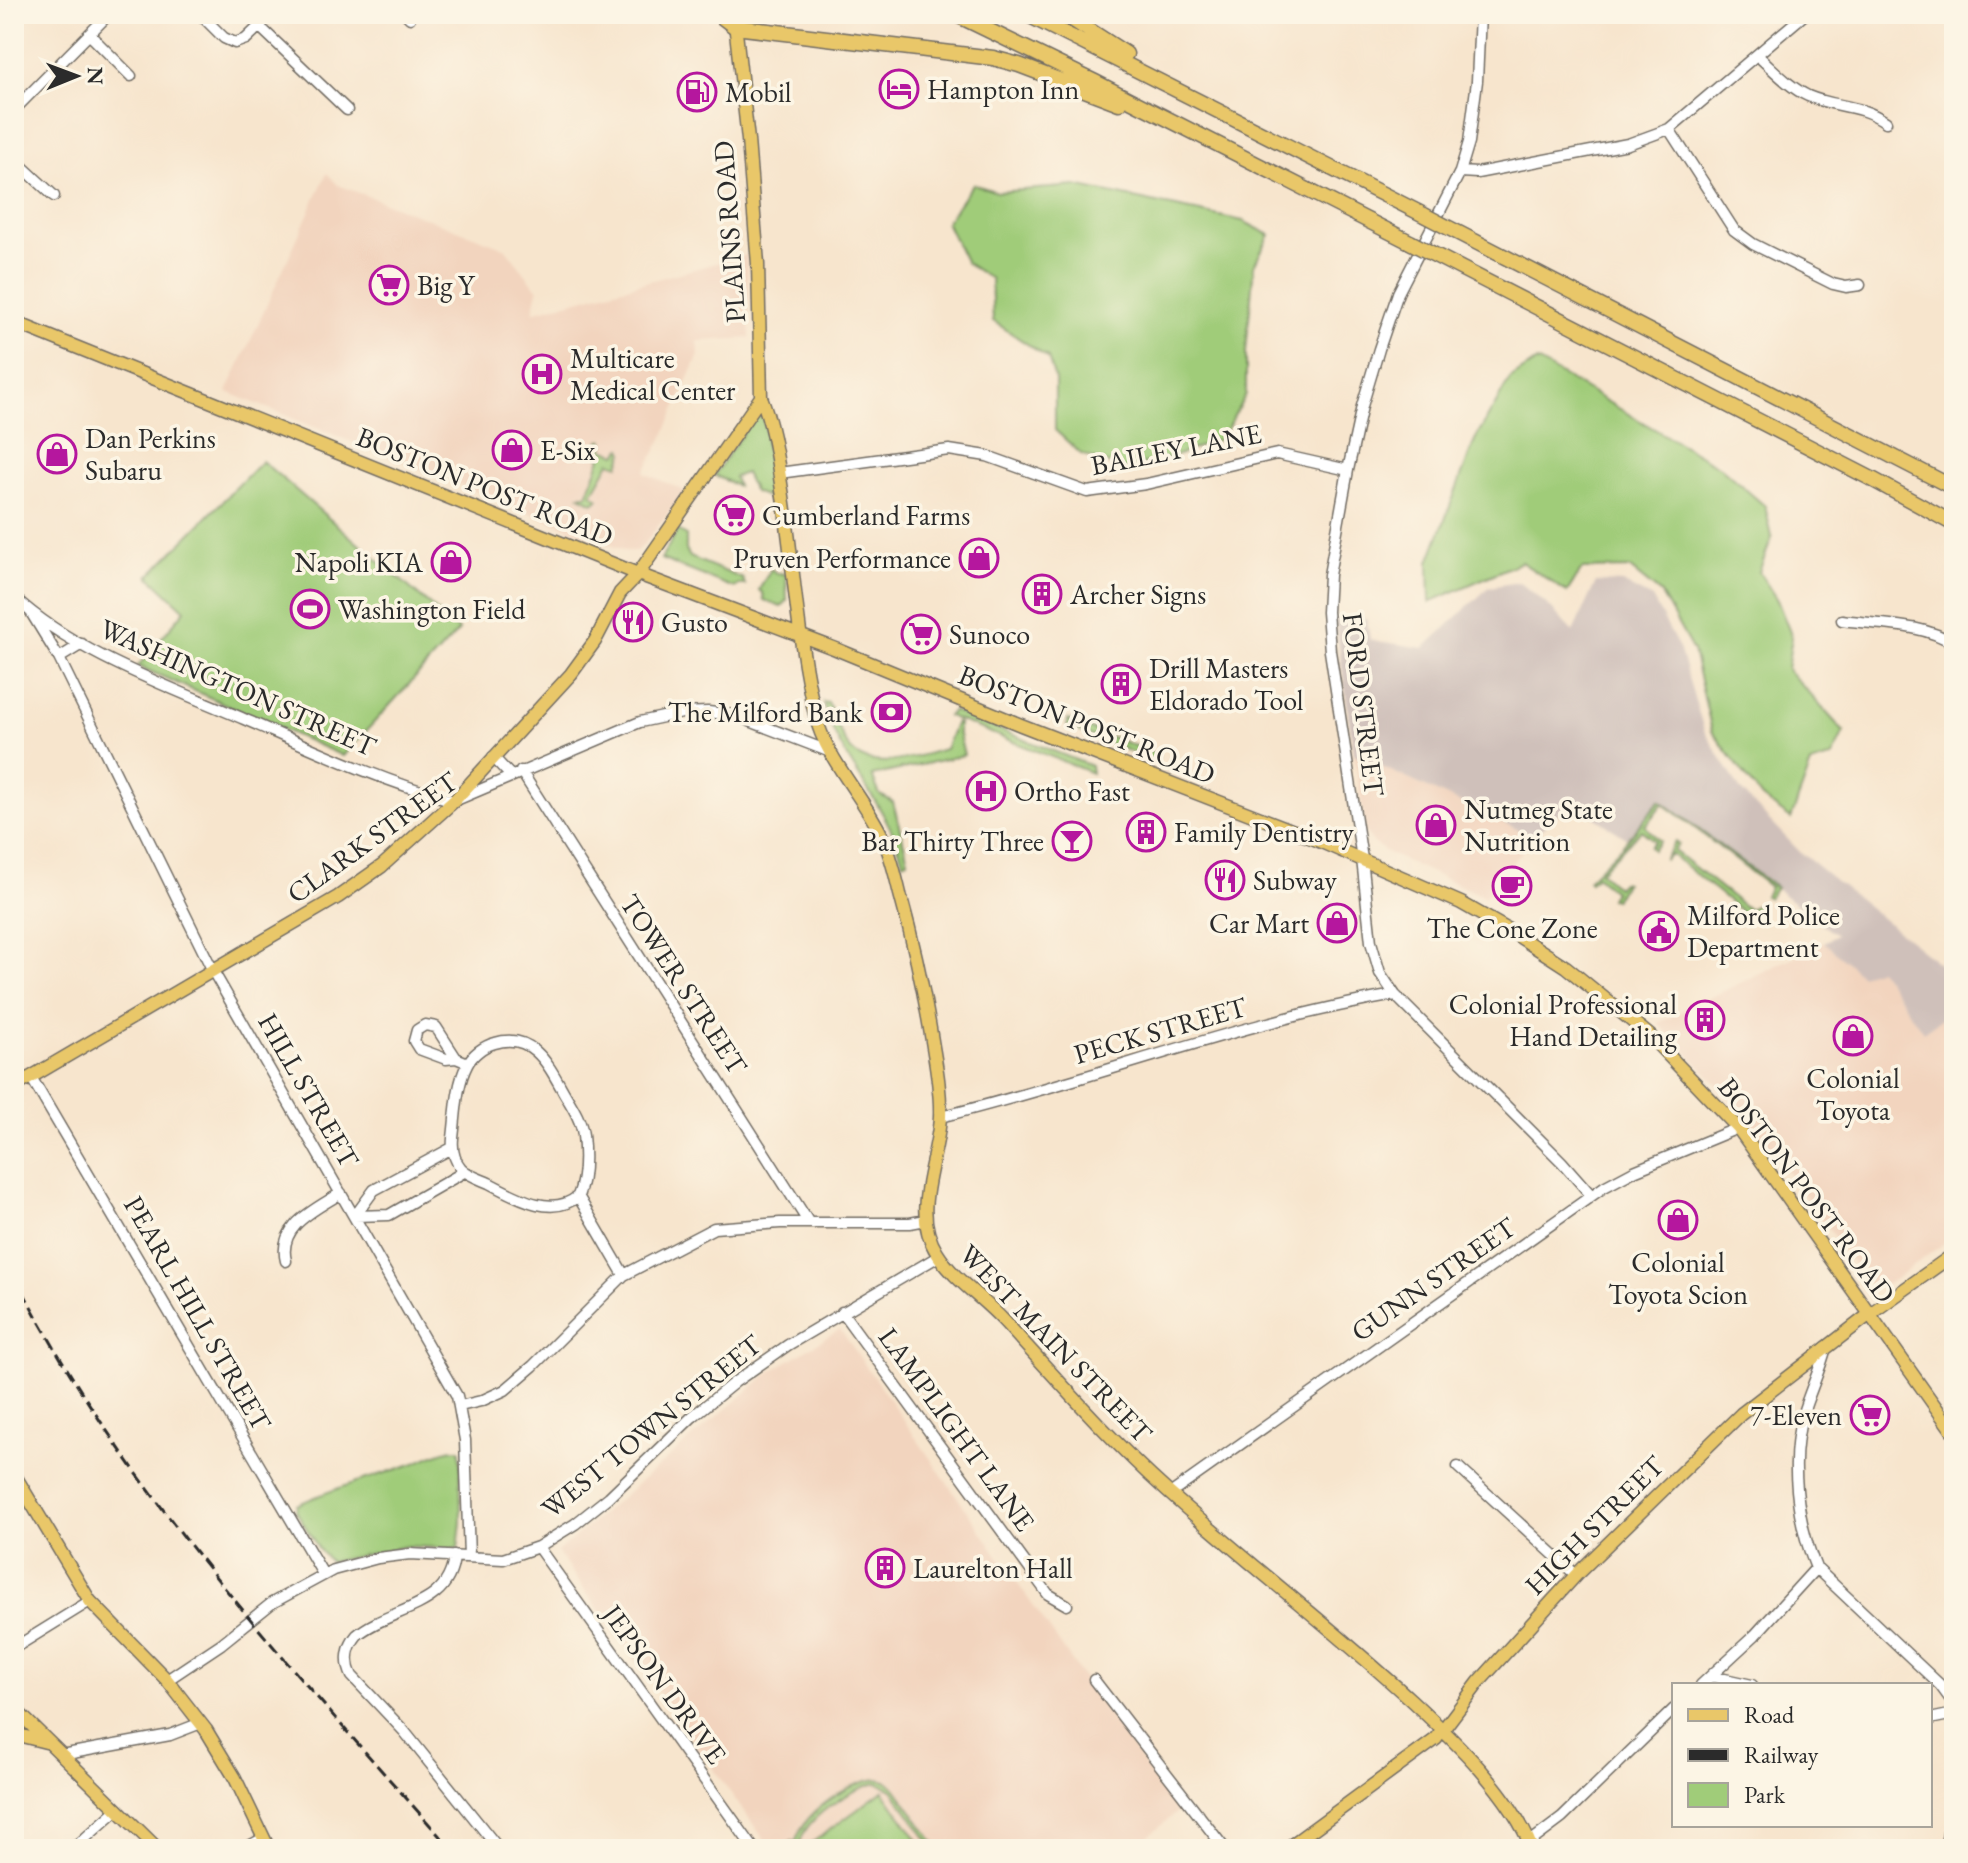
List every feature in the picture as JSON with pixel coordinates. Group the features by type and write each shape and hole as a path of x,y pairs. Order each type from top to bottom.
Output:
{"highway":[{"path":"718,14 734,21 993,58 1053,77 1195,132"},
{"path":"955,14 1195,132 1954,524"},
{"path":"1026,14 1954,488"},
{"path":"1064,14 1200,101"}],"main road":[{"name":"PLAINS ROAD","path":"734,21 757,251 761,397 779,473 802,636"},
{"name":"BOSTON POST ROAD","path":"14,322 638,574 1362,859 1461,903 1512,932 1566,967 1663,1048 1738,1128 1954,1433"},
{"path":"454,801 571,674 595,641 620,593 638,574 761,397"},
{"name":"WEST MAIN STREET","path":"802,636 813,708 828,751 881,833 908,924 936,1066 940,1117 926,1201 926,1220 939,1256 986,1302 1100,1427 1170,1494 1362,1655 1444,1729 1491,1783 1531,1846"},
{"name":"CLARK STREET","path":"14,1087 363,880 454,801"},
{"name":"HIGH STREET","path":"1286,1849 1402,1764 1444,1729 1479,1682 1576,1575 1741,1414 1826,1347 1954,1254"},
{"path":"14,1474 90,1601 167,1680 201,1723 226,1762 266,1843"},
{"path":"14,1708 158,1849"},
{"path":"14,1734 48,1743"}],"street":[{"path":"14,110 109,14"},
{"path":"200,14 224,38 241,42 272,14"},
{"name":"FORD STREET","path":"1480,14 1474,114 1460,172 1398,293 1362,406 1329,575 1327,612 1330,651 1373,952 1380,973 1395,995 1591,1195"},
{"path":"1460,172 1477,173 1628,144 1669,129 1805,14"},
{"path":"260,27 347,110"},
{"path":"89,34 131,76"},
{"path":"1758,56 1801,92 1823,101 1869,111 1886,122"},
{"path":"1669,129 1714,195 1727,221 1743,238 1833,284 1846,287 1860,285"},
{"path":"14,159 54,196"},
{"name":"BAILEY LANE","path":"779,473 949,450 987,456 1087,492 1146,484 1277,454 1348,470"},
{"name":"WASHINGTON STREET","path":"14,597 32,614 82,644 148,677 315,751 454,801"},
{"name":"HILL STREET","path":"32,614 59,658 213,971 449,1379 460,1406 465,1440 469,1557"},
{"path":"1842,620 1914,630 1954,644"},
{"path":"59,658 82,644"},
{"name":"CLARK STREET","path":"454,801 640,722 695,712 734,715 828,751"},
{"name":"TOWER STREET","path":"493,757 516,773 809,1223"},
{"name":"PECK STREET","path":"940,1117 1013,1099 1221,1036 1395,995"},
{"path":"502,1042 527,1045 542,1056 576,1114 583,1134 582,1184 578,1196 561,1205 534,1203 464,1172 452,1148 468,1063 484,1048 502,1042"},
{"path":"456,1058 468,1063"},
{"name":"PEARL HILL STREET","path":"31,1077 323,1574"},
{"name":"GUNN STREET","path":"1170,1494 1591,1195 1634,1171 1738,1128"},
{"path":"355,1216 374,1190 452,1148"},
{"path":"355,1216 389,1215 464,1172"},
{"path":"286,1261 284,1242 294,1226 341,1193"},
{"path":"578,1196 624,1275"},
{"path":"460,1406 490,1398 505,1390 624,1275 714,1228 729,1225 926,1220"},
{"name":"WEST TOWN STREET","path":"167,1680 221,1644 272,1603 323,1574 393,1555 426,1553 503,1559 538,1547 575,1524 609,1497 726,1388 788,1345 939,1256"},
{"name":"LAMPLIGHT LANE","path":"842,1312 1048,1594 1067,1605"},
{"path":"1826,1347 1803,1413 1797,1442 1798,1489 1807,1543 1816,1568 1940,1685 1954,1704"},
{"path":"1458,1467 1576,1575"},
{"name":"JEPSON DRIVE","path":"538,1547 754,1849"},
{"path":"454,1556 451,1577 439,1591 357,1635 350,1647 348,1665 352,1676 404,1731 499,1849"},
{"path":"1703,1683 1755,1635 1816,1568"},
{"path":"14,1648 90,1601"},
{"path":"1711,1676 1743,1683"},
{"path":"1094,1680 1225,1849"},
{"path":"1531,1846 1672,1711"},
{"path":"1932,1719 1954,1714"},
{"path":"61,1755 170,1735 201,1723"},
{"path":"1945,1849 1954,1803"},
{"path":"73,1849 118,1809"},
{"path":"244,1849 266,1843"}],"shaded area":[{"path":"327,173 338,185 505,248 538,290 533,312 747,255 750,338 698,341 699,355 644,473 685,491 643,546 636,551 625,551 227,392"},
{"path":"1519,582 1548,605 1573,632 1596,582 1622,583 1652,598 1679,648 1704,730 1741,791 1801,853 1954,976 1954,1010 1923,1032 1879,969 1861,975 1824,942 1836,935 1661,800 1628,839 1571,802 1534,837 1354,754 1335,617 1367,619 1370,640 1424,648 1489,587"},
{"path":"1354,754 1534,837 1485,897 1390,854 1366,833"},
{"path":"1824,942 1861,975 1878,968 1923,1032 1954,1010 1954,1236 1880,1287 1866,1282 1739,1107 1658,1023"},
{"path":"840,1329 1177,1812 1134,1849 771,1849 557,1552 770,1372"}],"green space":[{"path":"973,184 997,192 1076,186 1243,221 1270,235 1254,265 1246,351 1246,394 1222,438 1178,455 1123,469 1081,454 1055,430 1055,379 1048,358 993,321 991,279 966,263 946,222"},
{"path":"1537,361 1720,467 1765,506 1772,537 1759,572 1777,600 1792,637 1787,669 1844,732 1832,757 1811,764 1791,819 1762,798 1712,731 1693,651 1661,594 1629,568 1582,569 1567,592 1521,562 1430,602 1429,562 1475,440 1510,379"},
{"path":"756,414 761,414 763,418 777,500 765,439 774,500 754,492 745,473 734,477 737,486 714,475"},
{"path":"604,440 603,449 617,454 622,448 624,452 619,465 610,462 592,494 599,499 593,503 578,495 587,495 601,458 595,453 600,441"},
{"name":"Washington Field","path":"262,461 459,630 343,756 138,666 185,610 149,576"},
{"path":"678,530 686,536 686,550 690,557 743,579 745,585 734,588 661,559"},
{"path":"771,569 786,574 787,601 781,607 764,600 759,590"},
{"path":"823,702 828,703 843,738 855,753 879,762 945,749 958,723 964,755 872,776 880,795 893,802 908,860 903,862 886,820 830,724"},
{"path":"953,711 1091,766 1092,773 948,716"},
{"path":"1068,720 1158,755 1158,758 1153,761 1067,726"},
{"path":"1660,800 1776,888 1768,898 1765,896 1770,887 1663,803 1645,826 1660,841 1653,850 1650,847 1655,841 1641,830 1600,872 1617,887 1625,883 1614,900 1610,898 1614,891 1596,876 1590,882 1588,880 1622,846"},
{"path":"1675,842 1679,844 1674,851 1749,910 1758,906 1759,910 1747,924 1742,922 1745,914 1671,854 1664,860"},
{"path":"460,1449 461,1522 458,1549 407,1546 330,1562 296,1511 297,1505 325,1493 441,1452"},
{"path":"878,1779 895,1788 939,1849 934,1849 892,1790 878,1783 855,1791 828,1807 807,1827 800,1849 792,1849 789,1844 792,1841 795,1844 807,1821 828,1801 853,1786"},
{"path":"883,1791 924,1849 807,1849 806,1847"}],"railway":[{"path":"14,1274 58,1354 106,1430 159,1504 272,1645 451,1849"}],"place":[{"name":"Hampton Inn","path":"899,89"},
{"name":"Mobil","path":"697,92"},
{"name":"Big Y","path":"389,285"},
{"name":"Multicare Medical Center","path":"542,374"},
{"name":"E-Six","path":"512,450"},
{"name":"Dan Perkins Subaru","path":"57,454"},
{"name":"Cumberland Farms","path":"734,515"},
{"name":"Pruven Performance","path":"979,558"},
{"name":"Napoli KIA","path":"451,562"},
{"name":"Archer Signs","path":"1042,594"},
{"name":"Washington Field","path":"310,609"},
{"name":"Gusto","path":"633,622"},
{"name":"Sunoco","path":"921,634"},
{"name":"Drill Masters Eldorado Tool","path":"1121,684"},
{"name":"The Milford Bank","path":"891,712"},
{"name":"Ortho Fast","path":"986,791"},
{"name":"Nutmeg State Nutrition","path":"1436,825"},
{"name":"Family Dentistry","path":"1146,832"},
{"name":"Bar Thirty Three","path":"1072,841"},
{"name":"Subway","path":"1225,880"},
{"name":"The Cone Zone","path":"1512,886"},
{"name":"Car Mart","path":"1337,923"},
{"name":"Milford Police Department","path":"1659,931"},
{"name":"Colonial Professional Hand Detailing","path":"1705,1020"},
{"name":"Colonial Toyota","path":"1853,1036"},
{"name":"Colonial Toyota Scion","path":"1678,1220"},
{"name":"7-Eleven","path":"1870,1415"},
{"name":"Laurelton Hall","path":"885,1568"}]}
